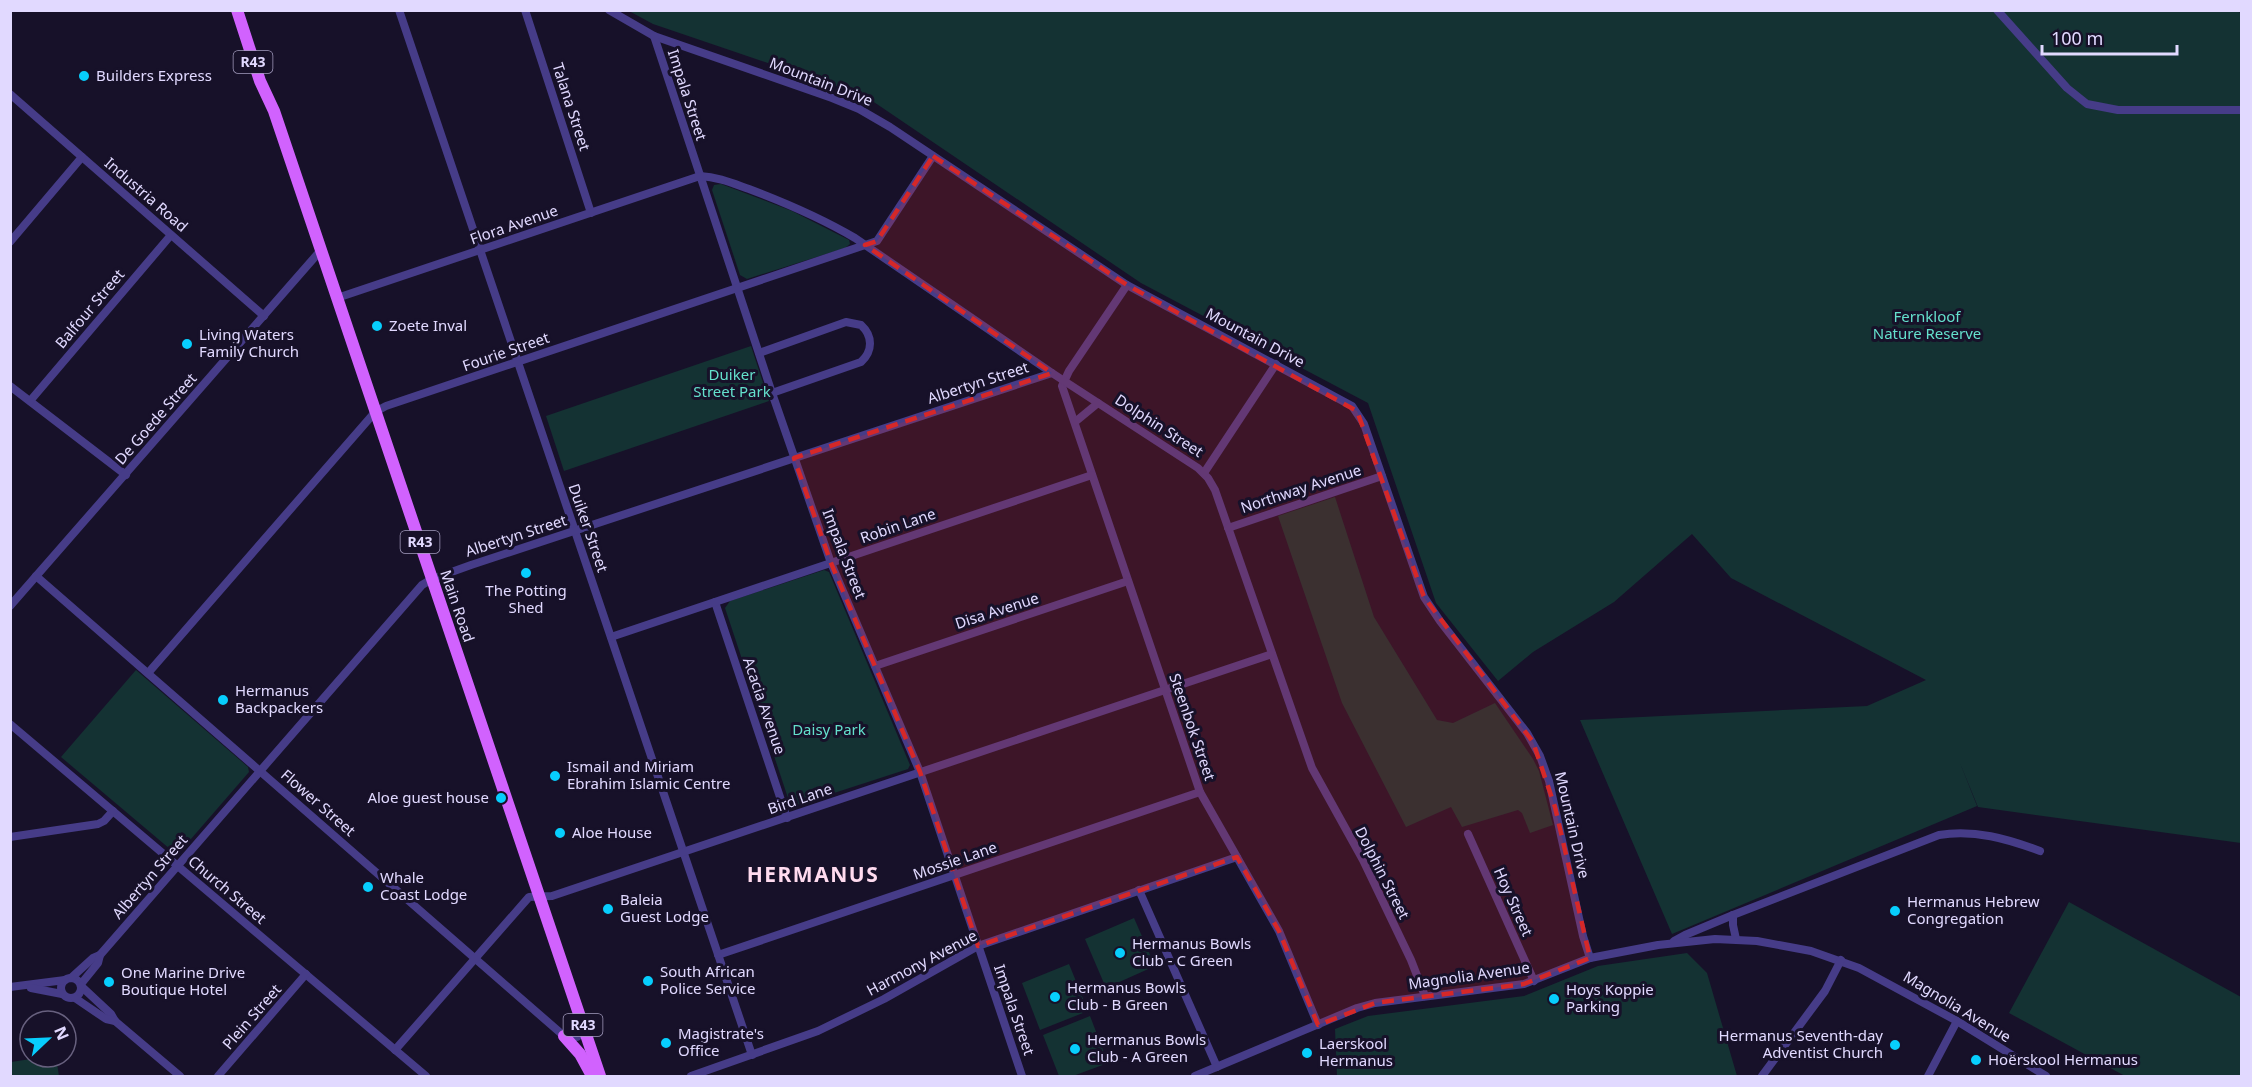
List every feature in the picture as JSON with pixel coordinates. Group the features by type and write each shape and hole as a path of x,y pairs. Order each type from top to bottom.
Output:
{"main road":[{"name":"Main Road","path":"237,10 260,81 274,111 600,1077"},
{"name":"Main Road","path":"245,10 267,79 274,111"},
{"path":"564,1036 580,1054 592,1077"}],"street":[{"name":"Duiker Street","path":"399,10 752,1055"},
{"name":"Talana Street","path":"525,10 591,213"},
{"name":"Mountain Drive","path":"609,10 654,36 859,109 1128,285 1352,406 1364,424 1414,573 1429,606 1527,733 1540,756 1549,781 1583,936 1590,958"},
{"path":"1997,10 2067,88 2086,104 2118,110 2145,108 2241,110"},
{"name":"Impala Street","path":"654,36 772,393 831,563 920,772 1023,1077"},
{"name":"Industria Road","path":"10,94 264,316"},
{"name":"Fourie Street","path":"148,673 375,412 877,241 933,156"},
{"path":"10,242 82,157"},
{"name":"Flora Avenue","path":"337,298 700,176"},
{"name":"Dolphin Street","path":"700,176 714,177 779,200 824,220 866,245 1052,373 1204,473 1215,490 1312,768 1363,860 1411,960 1425,996"},
{"name":"Balfour Street","path":"30,401 171,235"},
{"name":"De Goede Street","path":"10,606 321,250"},
{"path":"1065,381 1069,371 1128,285"},
{"path":"759,353 846,322 861,325 870,337 870,351 861,362 772,393"},
{"path":"1204,473 1276,364"},
{"name":"Albertyn Street","path":"68,979 100,955 417,590 432,579 1052,373"},
{"name":"Steenbok Street","path":"1065,381 1062,386 1200,792 1279,931 1318,1025"},
{"path":"10,386 126,475"},
{"path":"1075,423 1098,403"},
{"name":"Robin Lane","path":"611,637 1092,475"},
{"name":"Northway Avenue","path":"1228,528 1382,476"},
{"name":"Flower Street","path":"36,576 564,1036"},
{"name":"Disa Avenue","path":"875,666 1128,581"},
{"name":"Acacia Avenue","path":"715,602 787,818"},
{"name":"Bird Lane","path":"395,1050 530,897 552,897 1272,654"},
{"name":"Church Street","path":"10,724 426,1077"},
{"name":"Mossie Lane","path":"718,954 1200,792"},
{"path":"10,837 98,824 113,811"},
{"path":"1673,942 1733,915 1939,835 1971,833 2007,840 2040,851"},
{"name":"Hoy Street","path":"1468,834 1534,981"},
{"name":"Harmony Avenue","path":"691,1077 818,1031 870,1006 978,946 1237,857"},
{"path":"1139,891 1217,1067"},
{"path":"1733,915 1736,939"},
{"name":"Magnolia Avenue","path":"1195,1077 1375,1003 1534,981 1590,958 1673,942 1736,939 1796,947 1841,960 1906,992 1957,1021 2046,1077"},
{"name":"Albertyn Street","path":"81,985 98,963 100,955"},
{"path":"1762,1077 1825,992 1841,960"},
{"name":"Plein Street","path":"218,1077 306,974"},
{"path":"62,994 61,987 68,979"},
{"path":"10,987 68,979 77,980 111,1014 115,1021 180,1077"},
{"path":"75,998 80,993 81,985"},
{"path":"25,986 75,998 106,1019 115,1021"},
{"path":"1928,1077 1957,1021"},
{"path":"564,1036 577,1037 585,1031"}],"highlighted area":[{"path":"933,156 1127,285 1357,411 1424,597 1533,742 1555,807 1590,958 1524,984 1375,1003 1318,1025 1279,931 1237,857 978,946 920,772 831,563 794,458 1052,373 865,245 877,241"}],"green space":[{"name":"Fernkloof Nature Reserve","path":"629,11 2237,11 2242,14 2241,843 1978,807 1960,763 1977,806 1672,934 1580,720 1867,706 1926,680 1731,578 1692,534 1614,602 1533,652 1498,681 1436,603 1368,403 1141,283 865,96 653,24"},
{"path":"721,184 792,211 849,240 850,244 845,248 747,279 740,275 712,190 714,185"},
{"name":"Duiker Street Park","path":"751,346 769,401 564,471 546,416"},
{"path":"1335,497 1374,617 1437,720 1453,723 1495,703 1539,771 1553,825 1530,833 1522,813 1518,810 1462,827 1451,807 1406,827 1342,703 1278,516"},
{"name":"Daisy Park","path":"824,570 829,572 910,765 908,769 794,806 789,801 725,608 730,601"},
{"path":"136,670 248,767 249,772 184,847 178,850 170,849 61,757"},
{"path":"2069,902 2241,997 2241,1076 2125,1076 2009,1013"},
{"name":"Hermanus Bowls Club - C Green","path":"1134,918 1155,966 1106,988 1085,939"},
{"path":"1687,953 1707,973 1737,1076 1337,1076 1335,1029 1368,1016 1524,996 1598,966"},
{"name":"Hermanus Bowls Club - B Green","path":"1069,964 1088,1011 1040,1030 1022,983"},
{"name":"Hermanus Bowls Club - A Green","path":"1090,1016 1108,1063 1073,1076 1059,1076 1043,1035"},
{"path":"18,1061 18,1069 58,1069 59,1076 11,1076 11,1062"}],"place":[{"name":"Builders Express","path":"84,76"},
{"name":"Zoete Inval","path":"377,326"},
{"name":"Living Waters Family Church","path":"187,344"},
{"name":"The Potting Shed","path":"526,573"},
{"name":"Hermanus Backpackers","path":"223,700"},
{"name":"Ismail and Miriam Ebrahim Islamic Centre","path":"555,776"},
{"name":"Aloe guest house","path":"501,798"},
{"name":"Aloe House","path":"560,833"},
{"name":"Whale Coast Lodge","path":"368,887"},
{"name":"Baleia Guest Lodge","path":"608,909"},
{"name":"Hermanus Hebrew Congregation","path":"1895,911"},
{"name":"Hermanus Bowls Club - C Green","path":"1120,953"},
{"name":"South African Police Service","path":"648,981"},
{"name":"One Marine Drive Boutique Hotel","path":"109,982"},
{"name":"Hermanus Bowls Club - B Green","path":"1055,997"},
{"name":"Hoys Koppie Parking","path":"1554,999"},
{"name":"Magistrate's Office","path":"666,1043"},
{"name":"Hermanus Seventh-day Adventist Church","path":"1895,1045"},
{"name":"Hermanus Bowls Club - A Green","path":"1075,1049"},
{"name":"Laerskool Hermanus","path":"1307,1053"},
{"name":"Hoërskool Hermanus","path":"1976,1060"}],"district":[{"name":"HERMANUS","path":"813,875"}]}
